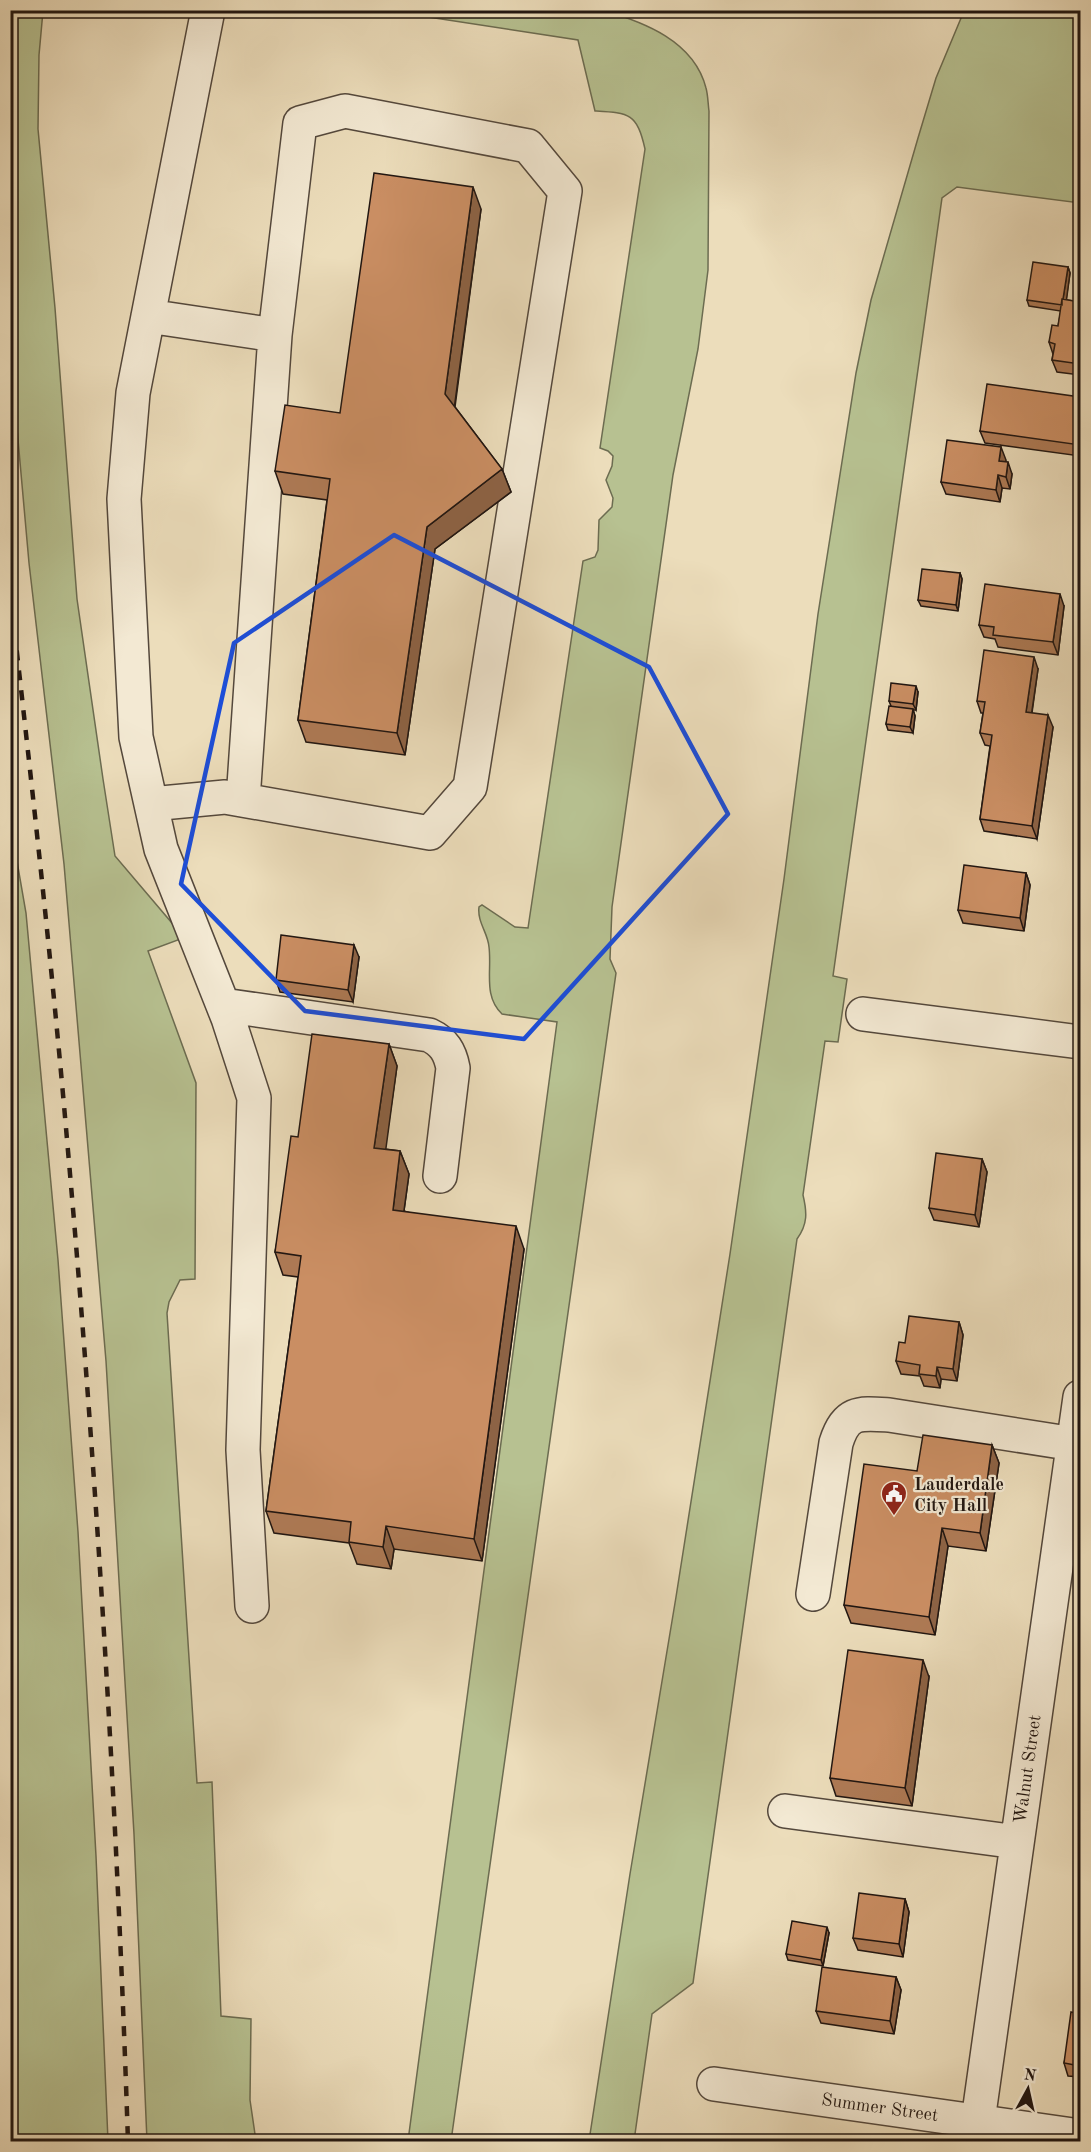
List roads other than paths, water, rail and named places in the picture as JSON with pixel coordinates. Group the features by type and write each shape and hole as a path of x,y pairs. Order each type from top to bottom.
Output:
{"street":[{"path":"208,10 133,393 124,499 136,737 161,849 223,1005 254,1098 243,1450 252,1606"},
{"path":"151,804 225,797 430,833 470,787 565,191 528,146 345,111 300,123 275,335 243,800"},
{"path":"148,316 275,335"},
{"path":"223,1005 429,1035 437,1039 450,1054 453,1068 440,1176"},
{"path":"863,1014 1080,1042"},
{"name":"Walnut Street","path":"976,2132 1080,1397"},
{"path":"813,1594 836,1443 841,1425 853,1416 890,1415 1074,1444"},
{"path":"784,1811 1017,1842"},
{"name":"Summer Street","path":"714,2084 976,2132 1080,2136"}],"railway":[{"path":"10,591 55,1011 88,1398 112,1770 128,2142"}],"place":[{"name":"Lauderdale City Hall","path":"894,1517"}]}
